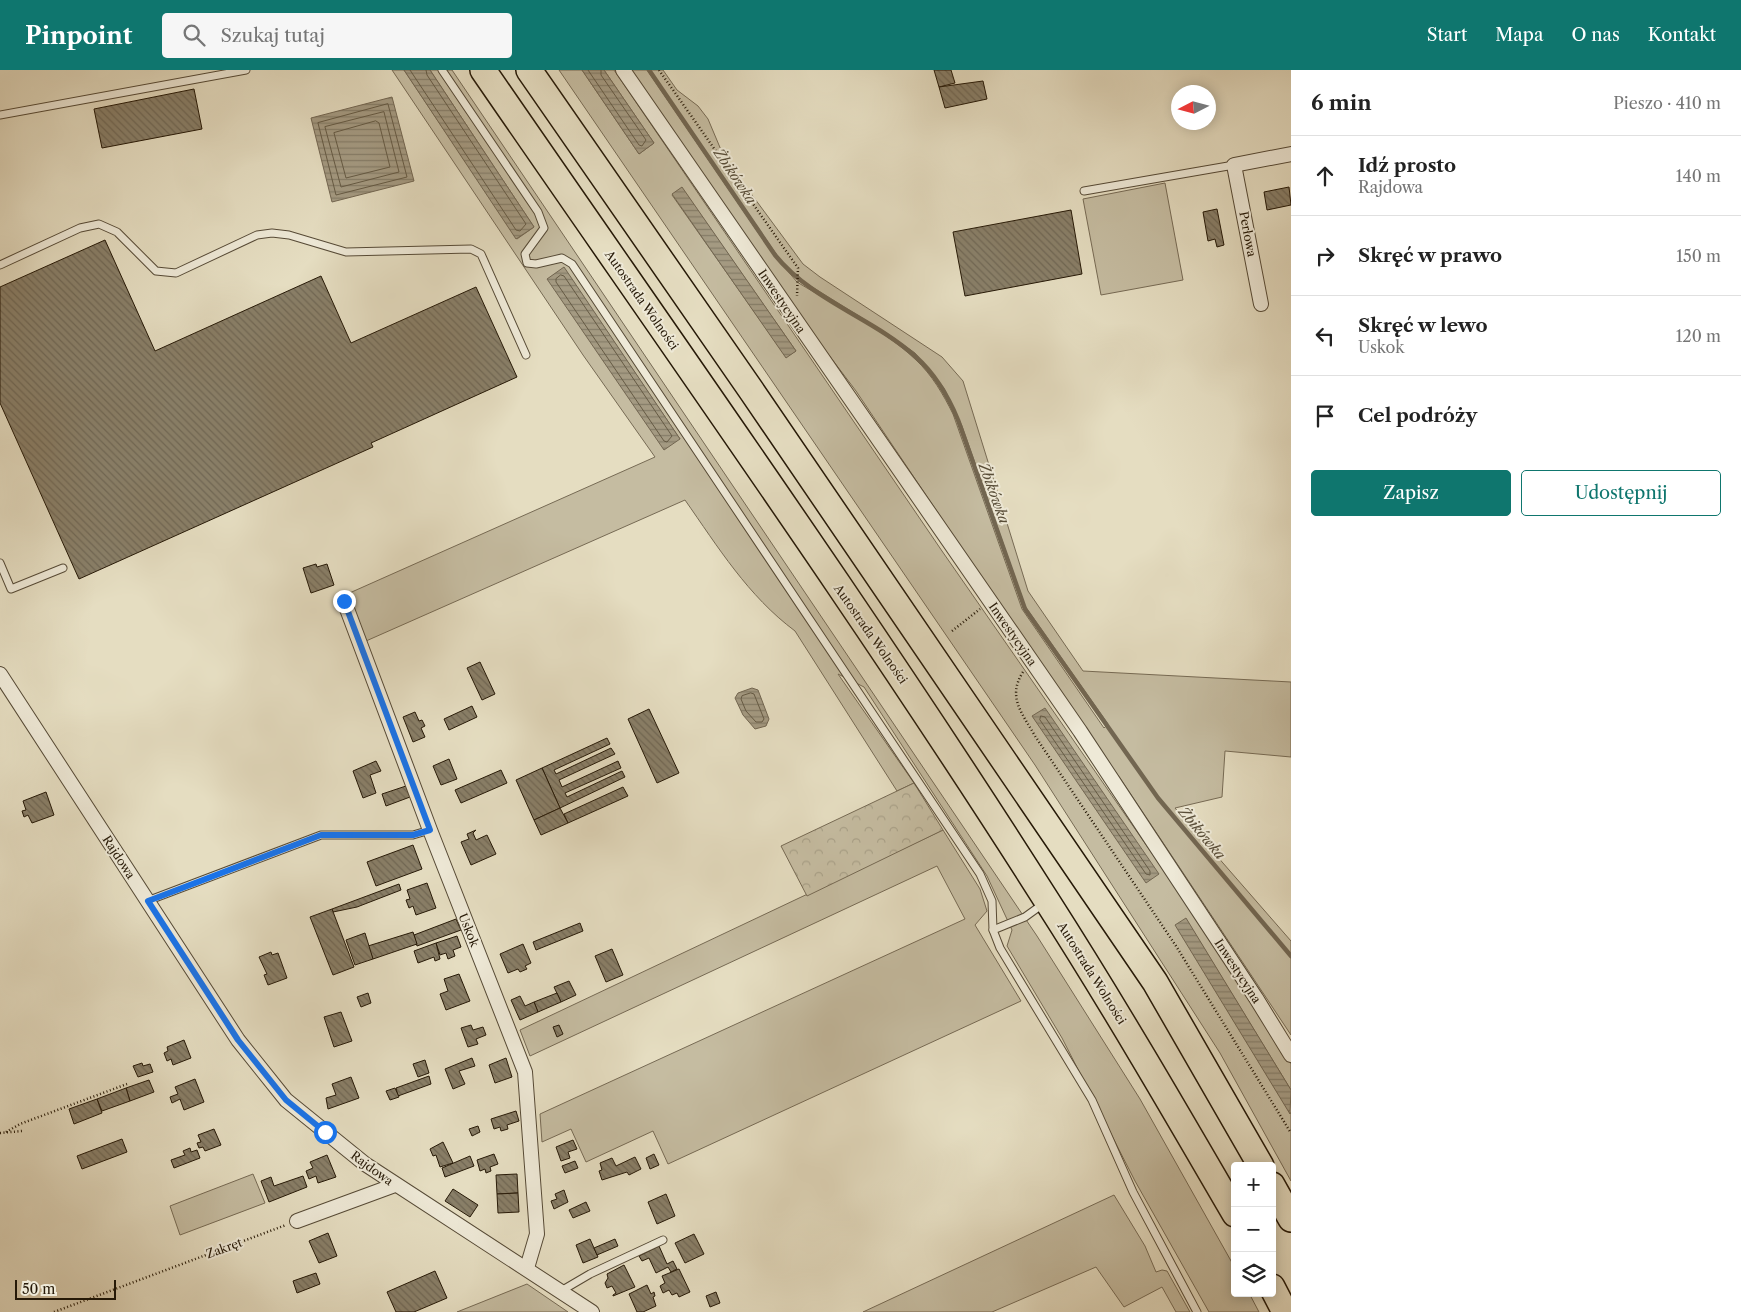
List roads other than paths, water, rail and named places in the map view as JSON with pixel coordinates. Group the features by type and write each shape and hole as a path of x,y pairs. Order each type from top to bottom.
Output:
{"highway":[{"name":"Autostrada Wolności","path":"483,70 909,689 1047,901 1131,1035 1231,1207"},
{"path":"529,70 757,398 1155,982 1259,1162"},
{"path":"1276,1192 1291,1219"},
{"path":"1276,1295 1285,1312"}],"street":[{"name":"Inwestycyjna","path":"623,70 1086,739 1256,998 1291,1055"},
{"path":"1234,165 1291,154"},
{"name":"Perłowa","path":"1234,165 1261,304"},
{"name":"Uskok","path":"344,601 430,830 525,1072 537,1234 527,1268"},
{"name":"Rajdowa","path":"0,674 238,1040 286,1100 365,1164 592,1312"},
{"path":"297,1221 395,1184"}],"lane":[{"path":"0,115 246,70"},
{"path":"442,70 538,212 544,228 525,254 527,263 536,264 562,258 572,264 980,874 992,901 993,930 1000,948 1092,1100 1133,1192 1196,1312"},
{"path":"1084,191 1234,165"},
{"path":"0,265 80,228 99,224 117,232 156,271 176,273 256,235 272,233 289,235 346,252 471,249 481,254 526,356"},
{"path":"0,563 11,589 63,568"},
{"path":"148,901 321,835 413,835 430,830"},
{"path":"993,930 1025,917 1047,901"},
{"path":"560,1291 590,1274 663,1240"}],"water":[{"path":"404,70 430,70 534,227 516,239"},
{"path":"582,70 604,70 654,143 639,154"},
{"path":"392,97 414,181 332,202 311,118"},
{"path":"682,187 796,351 786,358 672,194"},
{"path":"564,267 680,439 664,450 547,279"},
{"path":"752,688 758,690 769,719 766,726 755,729 743,715 735,698 738,693"},
{"path":"1045,708 1159,874 1146,883 1032,716"},
{"path":"1186,918 1291,1090 1290,1114 1175,925"}],"waterway":[{"name":"Żbikówka","path":"649,70 775,255 807,285 899,343 916,357 935,378 950,402 958,420 1025,609 1158,798 1291,956"}]}
